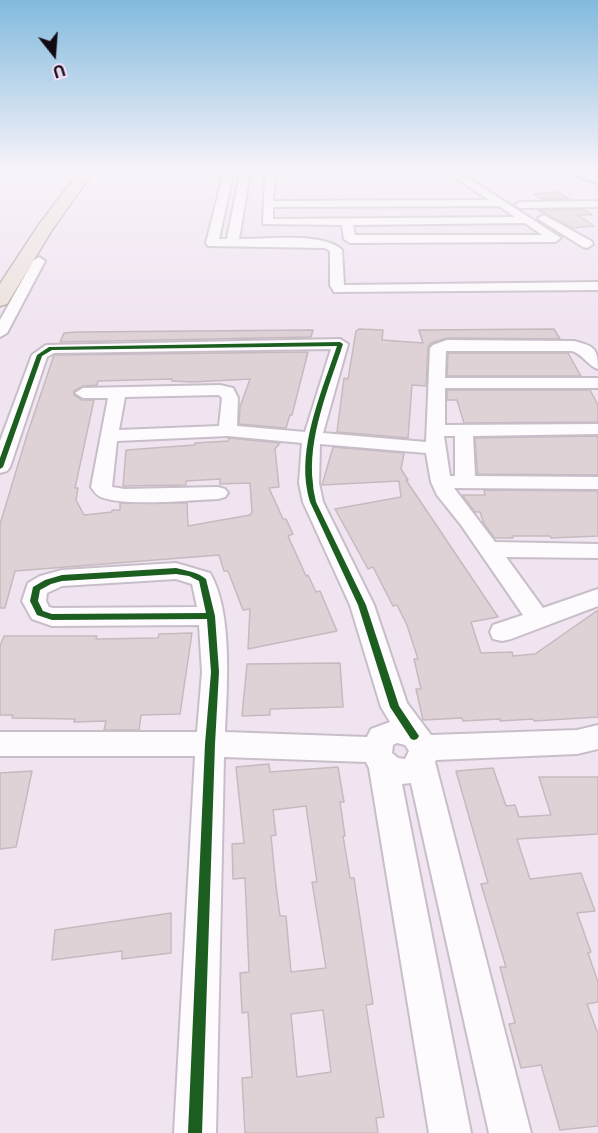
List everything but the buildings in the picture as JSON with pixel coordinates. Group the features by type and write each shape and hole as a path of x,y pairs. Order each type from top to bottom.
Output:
{"highway":[{"path":"0,300 39,221"},
{"path":"35,228 41,221"},
{"path":"35,228 47,247 39,261"}],"street":[{"path":"217,221 212,243 315,243 332,247 336,250 339,289 598,286"},
{"path":"231,243 235,221"},
{"path":"267,221 449,221"},
{"path":"347,222 350,239 555,238 529,221"},
{"path":"550,221 593,244 598,253"},
{"path":"0,333 39,261"},
{"path":"351,328 340,345 312,439 308,473 311,495 362,605 395,707 420,749 510,1133"},
{"path":"0,467 40,355 51,340 340,345"},
{"path":"539,620 447,495 441,482 437,440 438,348 447,345 574,346 588,351 598,364"},
{"path":"437,383 598,383"},
{"path":"83,393 210,389 227,392 230,398 228,432"},
{"path":"117,392 101,486 106,492 126,495 218,493"},
{"path":"109,436 228,432 312,439 437,440 464,431 598,429"},
{"path":"464,431 465,482"},
{"path":"441,482 598,483"},
{"path":"488,549 598,551"},
{"path":"195,1133 210,744 215,672 211,616 201,579 176,571 62,578 36,589 34,602 40,613 52,617 211,616"},
{"path":"502,632 598,597"},
{"path":"395,707 380,751 450,1133"},
{"path":"380,751 397,731 420,749 577,742 598,737"},
{"path":"0,744 210,744 380,751 399,772 416,769 420,749"}],"cycle path":[{"path":"0,467 40,355 51,348 340,344 321,402 311,444 309,483 313,502 362,605 395,707 414,736"},
{"path":"195,1133 210,744 215,672 211,616 202,579 176,571 62,578 36,589 34,601 40,613 52,617 211,616"}]}
